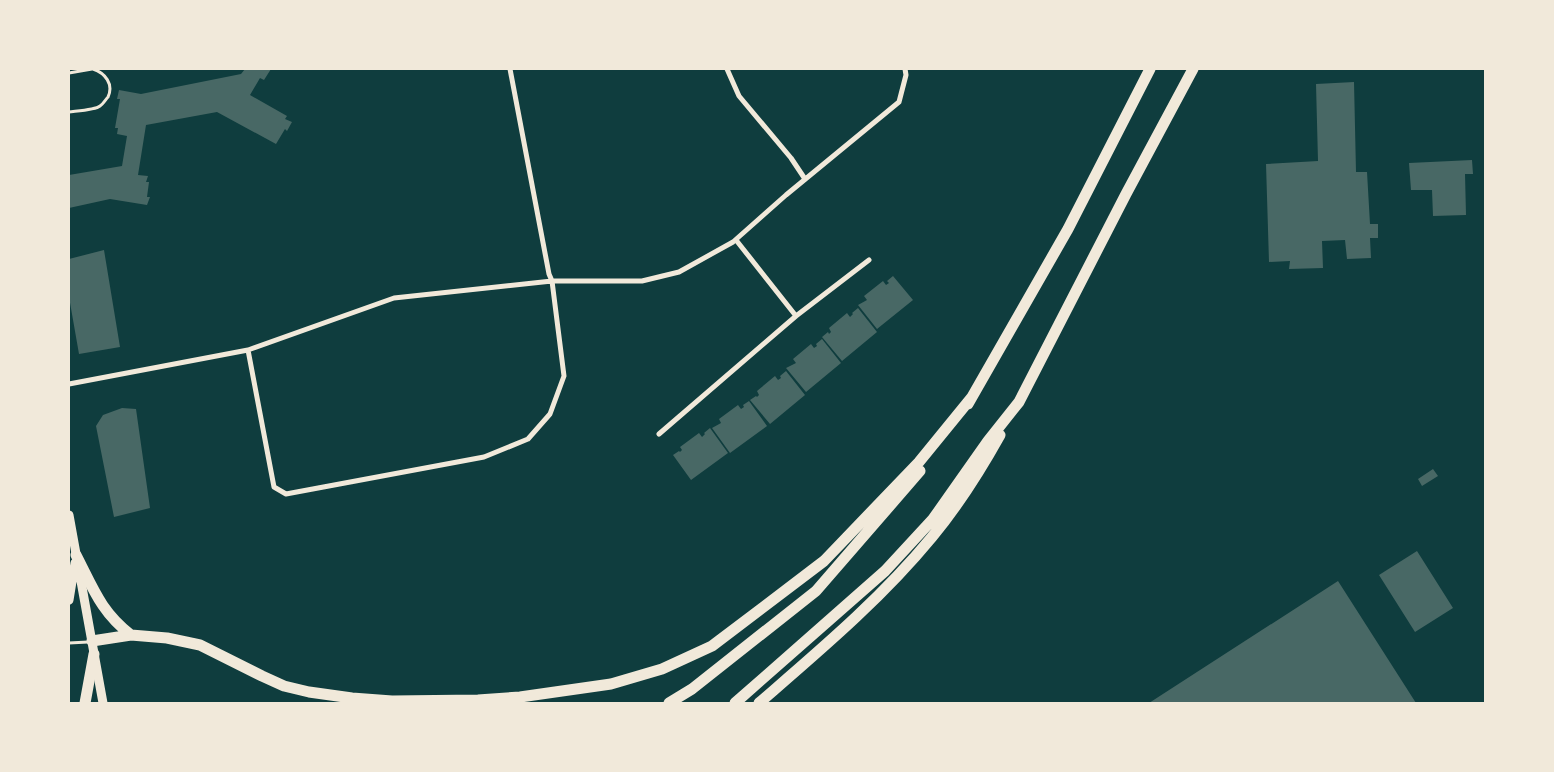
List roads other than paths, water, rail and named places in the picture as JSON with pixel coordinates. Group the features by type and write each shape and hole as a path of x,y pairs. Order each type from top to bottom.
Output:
{"highway":[{"path":"669,703 692,689 816,590 948,440 1068,229 1150,69"},
{"path":"758,703 834,638 899,573 933,536 989,455 1019,402 1193,69"},
{"path":"92,642 131,636 168,638 200,645 284,686 309,692 352,698 392,701 478,700 520,697 611,684 662,669 712,646 824,561 919,462 972,397"},
{"path":"735,703 885,571 933,519 988,441 1019,402"},
{"path":"76,556 102,605 117,625 131,636"},
{"path":"85,703 94,654"}],"main road":[{"path":"69,515 103,703"},
{"path":"69,600 76,556"}],"street":[{"path":"248,350 274,487 286,494 484,457 528,439 550,414 564,376 552,281 549,274 510,69"},
{"path":"727,69 739,96 791,158 805,179"},
{"path":"69,384 248,350 394,298 552,281 642,281 679,272 736,240 805,179 899,102 906,76 905,69"},
{"path":"736,240 796,316"},
{"path":"660,434 796,316 868,260"}],"lane":[{"path":"69,73 92,69 103,74 108,79 110,86 109,94 100,106 69,112"},
{"path":"69,643 92,642"}]}
